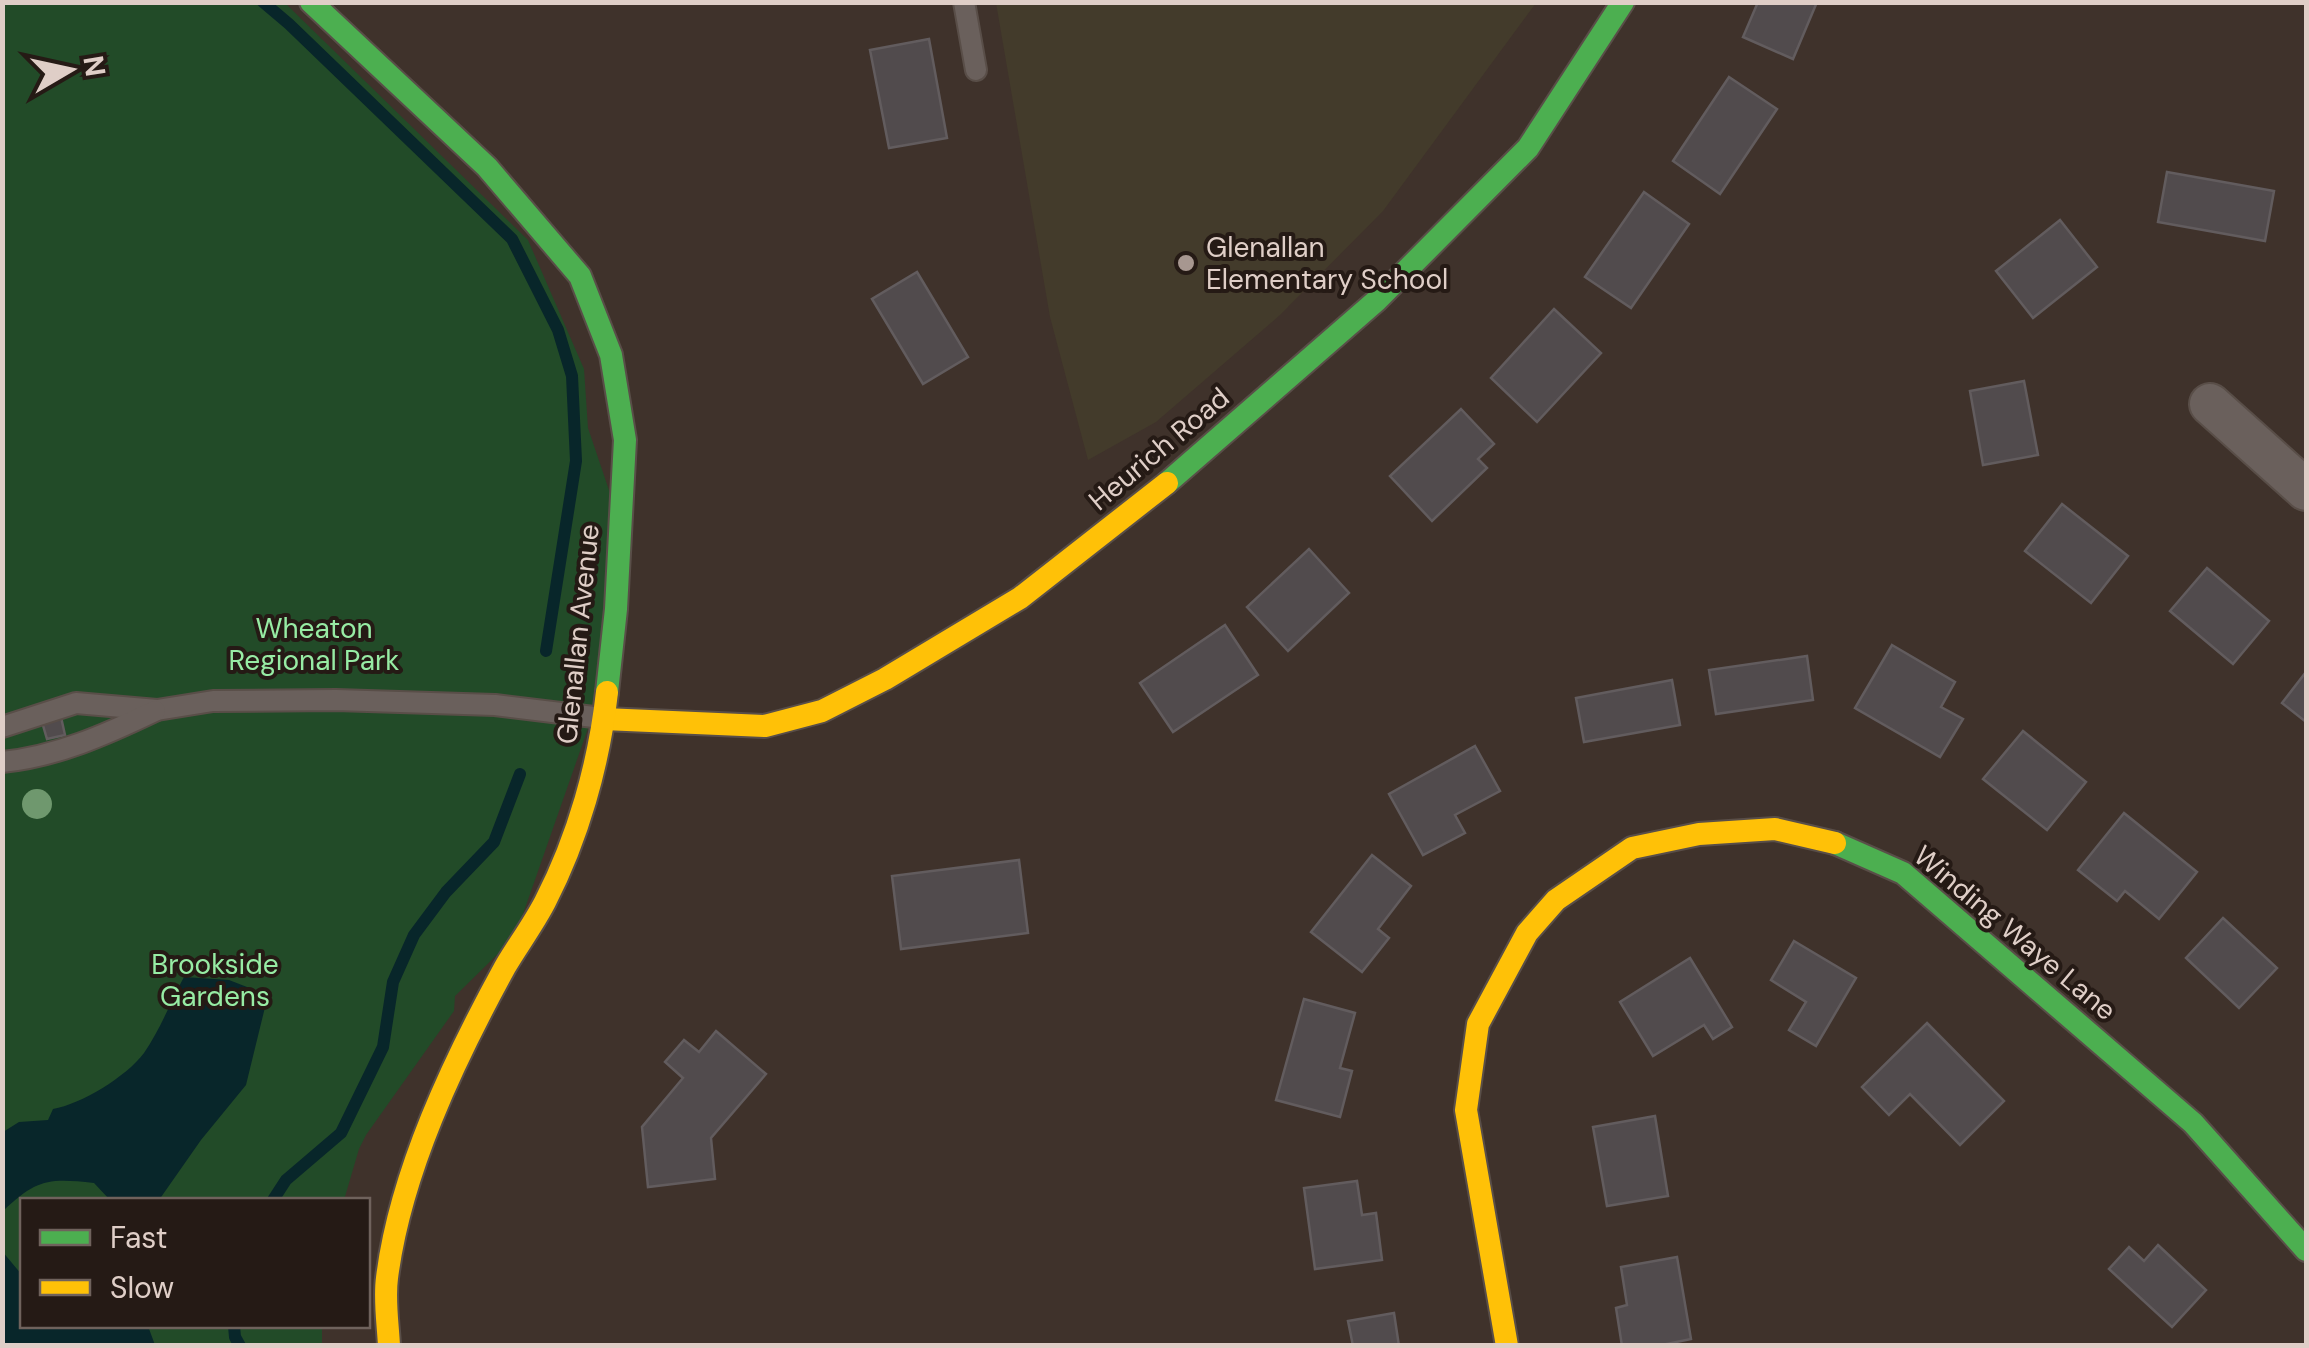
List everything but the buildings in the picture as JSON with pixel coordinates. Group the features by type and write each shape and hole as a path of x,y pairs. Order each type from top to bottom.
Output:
{"street":[{"name":"Glenallan Avenue","path":"310,2 487,167 580,276 611,354 624,440 616,609 604,718 576,828 545,902 505,968 438,1105 404,1194 386,1281 389,1346"},
{"name":"Heurich Road","path":"604,718 764,726 822,711 885,679 1020,598 1154,496 1376,302 1528,148 1623,2"},
{"path":"2210,404 2306,490"},
{"name":"Winding Waye Lane","path":"1507,1346 1466,1110 1478,1024 1528,932 1556,900 1632,848 1699,834 1775,830 1830,840 1903,873 2193,1122 2306,1250"}],"lane":[{"path":"964,2 976,70"},
{"path":"2,727 76,703 157,710 213,701 336,700 495,706 604,718"},
{"path":"2,762 24,760 103,736 157,710"}],"shaded area":[{"name":"Glenallan Elementary School","path":"996,2 1536,3 1383,211 1280,315 1156,422 1088,460 1050,317"}],"green space":[{"name":"Wheaton Regional Park","path":"3,3 285,3 528,240 584,369 588,428 613,502 628,614 515,937 455,996 454,1011 366,1135 345,1198 20,1198 20,1328 322,1328 322,1345 3,1345"}],"water":[{"path":"184,977 229,980 268,995 246,1085 160,1198 108,1198 94,1183 54,1181 25,1192 3,1211 3,1132 19,1122 48,1120 53,1109 115,1080 150,1044"},
{"path":"2,1251 20,1273 20,1328 149,1328 155,1345 3,1345"}],"waterway":[{"path":"263,2 512,239 558,330 572,376 576,461 546,651"},
{"path":"274,1198 286,1180 341,1133 383,1047 393,982 414,935 446,892 494,842 520,774"},
{"path":"234,1328 240,1346"}],"traffic: fast":[{"path":"311,2 487,167 580,276 611,355 625,440 616,609 607,692"},
{"path":"1167,483 1376,301 1528,148 1623,2"},
{"path":"1835,843 1903,873 2193,1123 2306,1250"}],"traffic: slow":[{"path":"604,719 765,726 822,711 885,679 1020,598 1167,483"},
{"path":"389,1346 387,1278 417,1158 467,1040 545,902 567,852 593,773 607,692"},
{"path":"1507,1346 1466,1110 1478,1024 1527,933 1556,900 1632,848 1699,834 1775,829 1835,843"}],"place":[{"name":"Glenallan Elementary School","path":"1186,263"}],"park label":[{"name":"Brookside Gardens","path":"215,980"}]}
